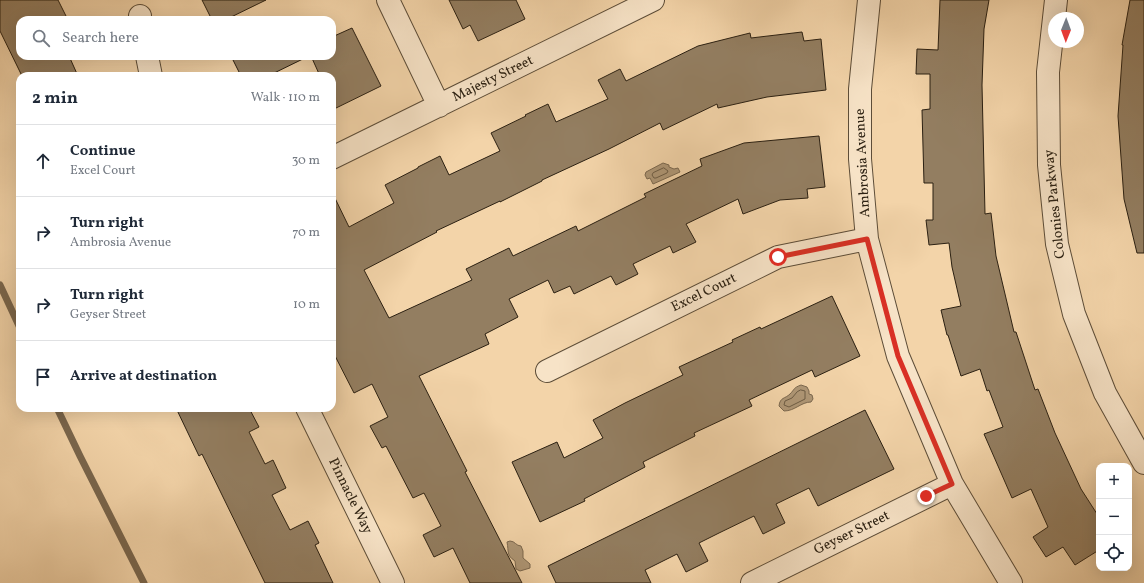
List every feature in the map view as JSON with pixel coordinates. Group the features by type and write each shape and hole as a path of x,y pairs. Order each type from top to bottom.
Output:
{"street":[{"path":"388,0 439,106"},
{"name":"Majesty Street","path":"336,156 653,0"},
{"name":"Ambrosia Avenue","path":"869,0 860,89 860,159 867,239 898,356 952,484 1010,583"},
{"name":"Colonies Parkway","path":"1056,0 1048,72 1049,165 1057,244 1076,322 1105,393 1144,463"},
{"path":"148,60 150,72"},
{"name":"Excel Court","path":"548,371 778,257 867,239"},
{"name":"Pinnacle Way","path":"309,412 393,583"},
{"name":"Geyser Street","path":"752,583 952,484"}],"water":[{"path":"663,163 674,169 678,168 680,172 653,184 650,178 647,179 645,175 646,172"},
{"path":"801,385 807,387 809,394 812,395 813,399 811,402 804,403 788,411 784,411 779,406 780,401 788,396 795,388"},
{"path":"510,541 521,546 523,558 530,564 530,568 520,571 516,569 515,561 508,553 507,542"}],"building":[{"path":"0,0 58,0 66,16 16,16 16,60 71,60 76,72 20,72 0,31"},
{"path":"202,0 266,0 233,16 210,16"},
{"path":"449,0 516,0 525,19 478,41 470,25 463,29"},
{"path":"940,0 989,0 984,29 982,85 985,214 991,213 996,256 1014,332 1016,332 1035,390 1038,389 1055,433 1081,489 1096,512 1096,552 1075,565 1063,547 1046,557 1033,537 1048,527 1031,489 1012,498 984,434 1003,427 989,390 987,391 980,369 961,376 947,335 941,310 961,306 952,267 949,243 929,245 926,220 933,220 933,183 924,183 922,110 930,109 930,74 916,74 917,49 938,50"},
{"path":"1130,0 1144,0 1144,253 1137,253 1124,199 1118,116 1122,45"},
{"path":"352,28 381,86 336,108 336,72 318,72 313,60 336,60 336,35"},
{"path":"802,32 804,41 821,39 826,90 767,97 718,108 717,104 663,130 660,123 500,202 436,231 437,232 364,270 389,318 472,280 466,269 509,248 513,256 576,226 578,231 646,197 644,194 702,166 700,159 744,143 819,136 825,187 807,189 808,198 780,200 743,214 738,199 686,224 696,242 673,253 670,246 633,264 638,274 616,285 611,276 574,294 570,286 554,293 548,280 509,299 518,317 485,334 489,344 419,376 467,471 465,472 522,583 470,583 453,548 434,557 423,535 441,526 424,493 413,498 386,446 382,448 370,426 388,417 372,384 354,393 336,358 336,200 349,227 394,203 385,185 440,156 449,175 500,151 491,133 548,104 556,122 608,99 598,80 620,69 626,81 698,46 750,33 751,38"},
{"path":"233,60 301,60 276,72 239,72"},
{"path":"832,296 860,356 815,377 812,370 749,400 752,406 694,433 695,436 643,462 645,467 584,499 585,501 540,522 512,462 557,442 564,458 603,438 593,420 683,375 679,367 733,342 732,340 760,327 761,329"},
{"path":"865,410 894,469 818,506 809,488 776,504 785,523 763,534 754,516 719,533 699,543 708,561 686,572 677,554 645,570 651,583 556,583 548,566"},
{"path":"178,412 251,412 259,427 249,432 265,464 273,460 286,488 272,495 290,530 308,521 319,543 315,545 333,583 265,583 202,454 199,456"}],"waterway":[{"path":"0,285 16,319"},
{"path":"59,412 144,583"}],"route":[{"path":"778,257 867,239 898,356 952,484 926,496"}]}
